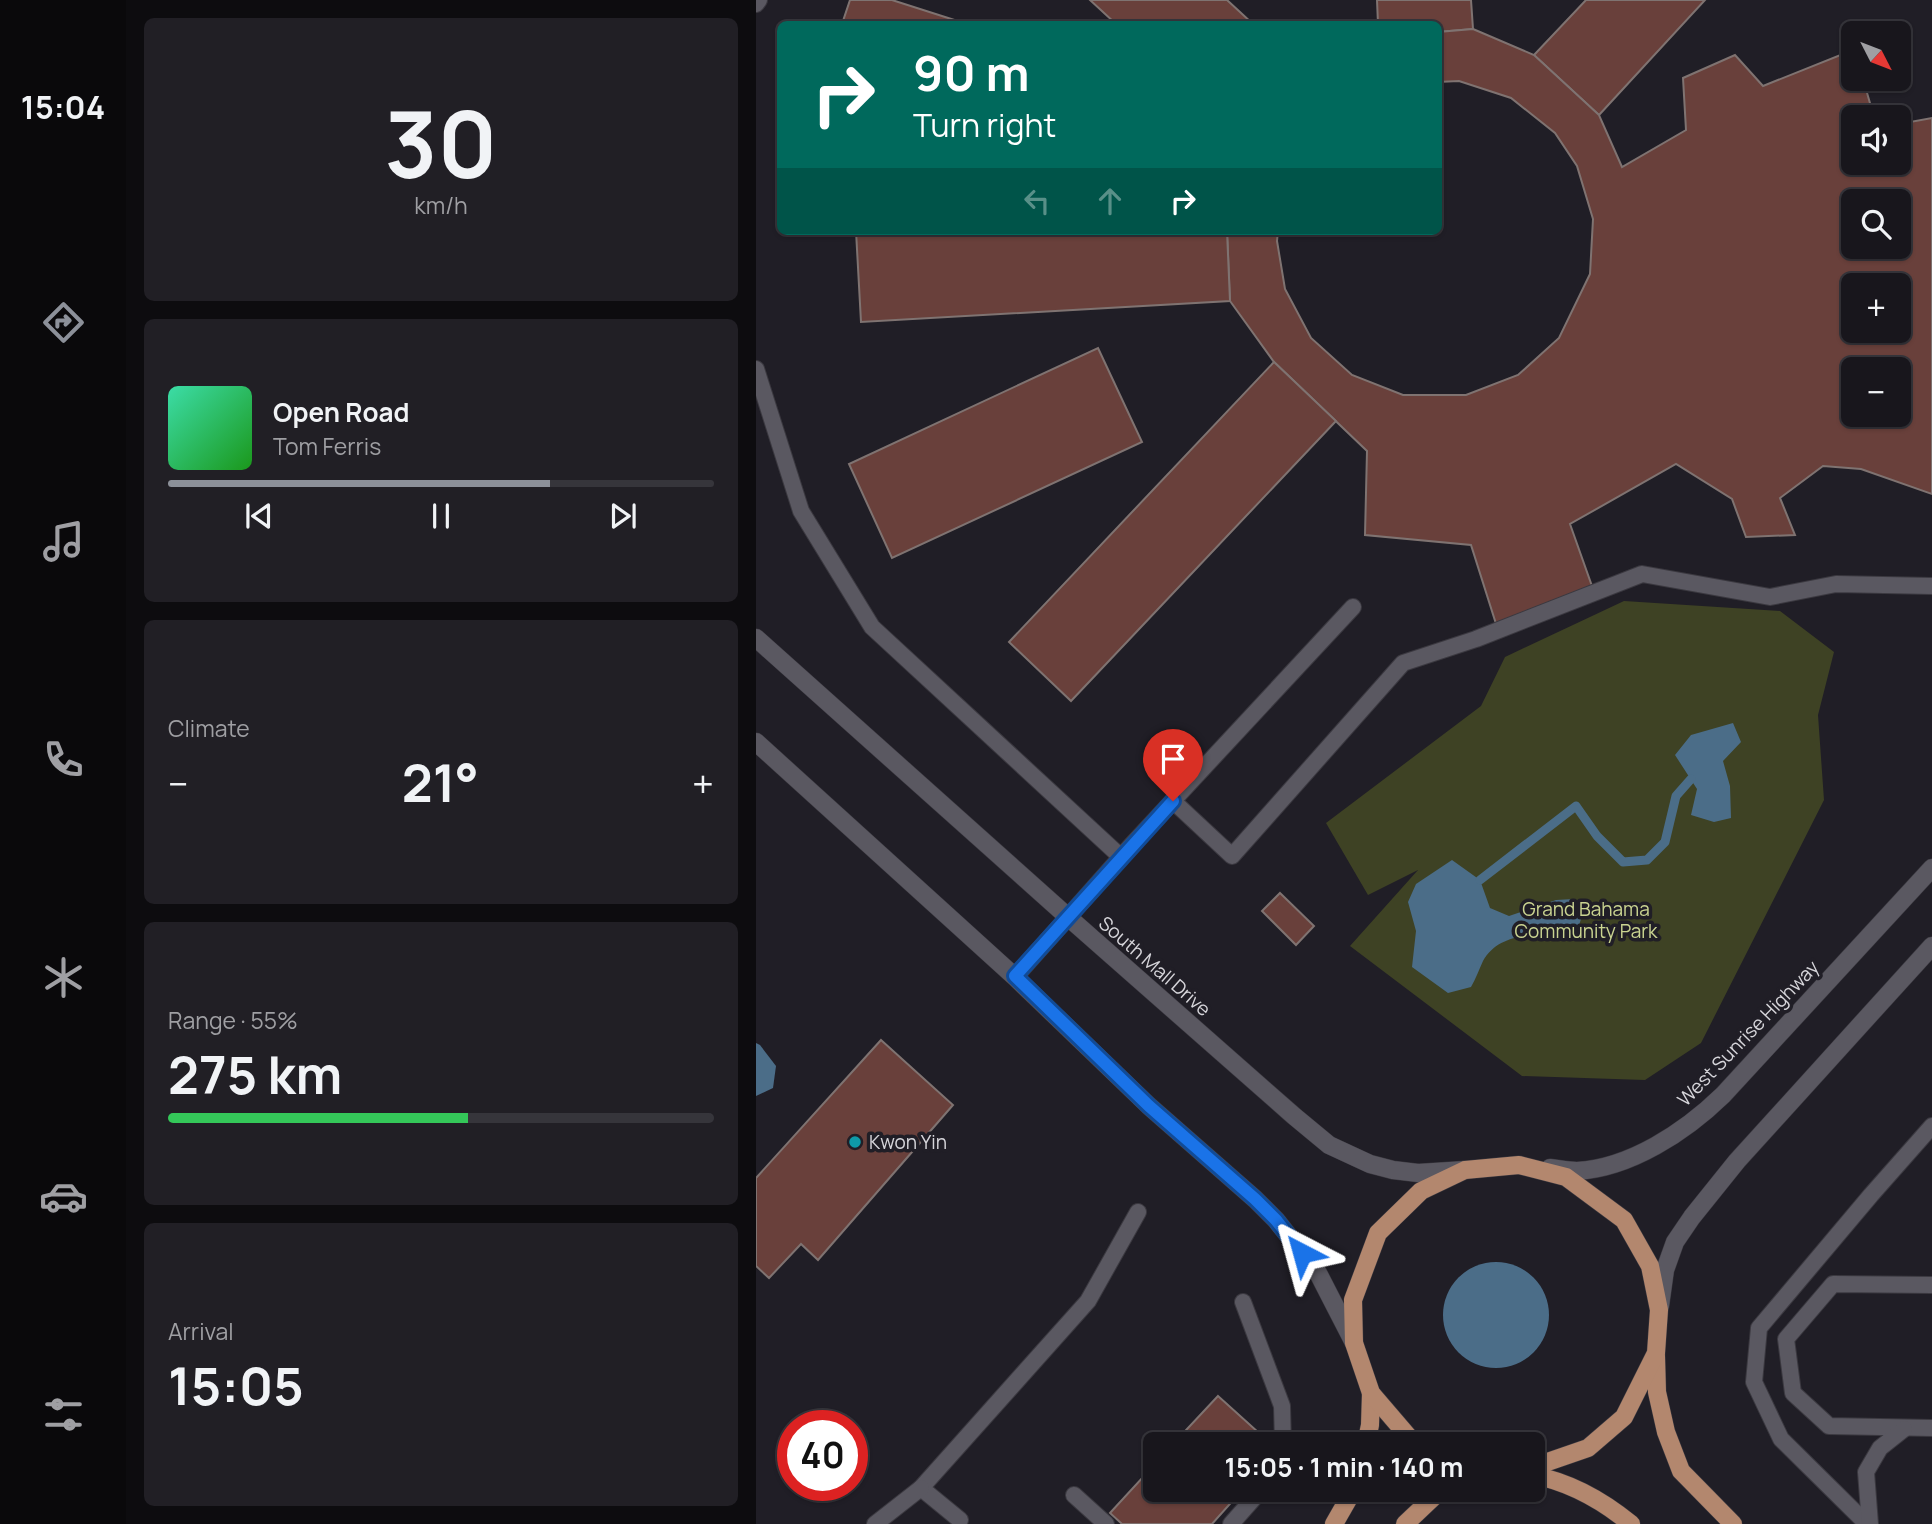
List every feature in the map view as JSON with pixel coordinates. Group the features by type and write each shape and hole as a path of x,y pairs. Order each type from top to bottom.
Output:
{"main road":[{"path":"1368,1432 1371,1393 1354,1343 1353,1300 1378,1233 1421,1191 1465,1170 1518,1165 1566,1177 1624,1220 1650,1266 1659,1310 1657,1392 1666,1432 1681,1471 1733,1524"},
{"path":"1545,1463 1588,1448 1624,1416 1656,1353"},
{"path":"1371,1393 1404,1432"},
{"path":"1545,1478 1582,1492 1631,1524"},
{"path":"1334,1524 1347,1502"},
{"path":"1405,1524 1428,1502"}],"street":[{"name":"South Mall Drive","path":"756,638 1068,917 1329,1145 1370,1164 1392,1170 1418,1173 1465,1170"},
{"path":"756,742 1015,976 1149,1106 1276,1220 1318,1273 1354,1343"},
{"name":"West Sunrise Highway","path":"1518,1165 1576,1171 1599,1167 1651,1148 1702,1116 1932,868"},
{"path":"1659,1310 1665,1270 1675,1242 1692,1217 1737,1161 1932,946"}],"lane":[{"path":"756,5 759,0"},
{"path":"756,369 801,511 873,626 1121,857"},
{"path":"1173,801 1232,856 1403,663 1476,639 1642,574 1770,597 1836,584 1932,586"},
{"path":"1015,976 1121,857 1353,607"},
{"path":"1868,1524 1781,1439 1755,1382 1759,1328 1932,1126"},
{"path":"875,1524 920,1488 1088,1301 1139,1212"},
{"path":"1932,1286 1833,1284 1786,1339 1793,1393 1829,1426 1932,1428"},
{"path":"1243,1302 1282,1406 1283,1432"},
{"path":"1868,1524 1866,1472 1880,1447 1903,1429"},
{"path":"920,1488 960,1520"},
{"path":"1074,1495 1106,1524"},
{"path":"1231,1524 1250,1502"}],"green space":[{"name":"Grand Bahama Community Park","path":"1624,601 1780,611 1834,652 1818,715 1824,800 1701,1043 1645,1080 1522,1076 1350,946 1418,870 1368,895 1326,823 1481,706 1505,657"}],"water":[{"path":"1733,723 1741,742 1723,761 1730,786 1731,818 1714,822 1691,815 1697,789 1675,755 1691,735"},
{"path":"1452,860 1480,880 1490,908 1509,916 1556,900 1574,899 1581,919 1576,935 1524,936 1501,943 1483,961 1471,987 1448,993 1412,967 1416,931 1408,902 1416,884"},
{"path":"756,1043 776,1066 773,1088 756,1096"},
{"path":"1496,1262 1516,1266 1534,1277 1545,1295 1549,1315 1545,1335 1534,1353 1516,1364 1496,1368 1476,1364 1458,1353 1447,1335 1443,1315 1447,1295 1458,1277 1476,1266"}],"building":[{"path":"850,0 892,0 958,21 843,21"},
{"path":"1090,0 1227,0 1250,21 1113,21"},
{"path":"1377,0 1471,0 1473,29 1442,32 1442,21 1378,21"},
{"path":"1586,0 1705,0 1599,115 1534,55"},
{"path":"1473,29 1534,55 1599,115 1622,167 1686,130 1683,78 1735,55 1763,86 1841,55 1841,91 1866,91 1871,105 1841,105 1841,175 1911,175 1911,122 1932,118 1932,494 1861,469 1823,466 1780,498 1795,535 1746,537 1732,499 1676,464 1570,524 1593,589 1497,627 1471,545 1365,535 1367,451 1274,362 1230,301 1227,235 1278,235 1285,289 1311,338 1352,375 1403,395 1466,395 1518,375 1559,338 1590,274 1593,219 1577,166 1555,133 1511,98 1459,81 1442,82 1442,32"},
{"path":"856,235 1227,235 1230,301 861,322"},
{"path":"1098,348 1142,442 892,558 849,464"},
{"path":"1274,362 1336,421 1071,701 1009,642"},
{"path":"1280,893 1314,926 1296,945 1262,911"},
{"name":"Kwon Yin","path":"881,1040 953,1105 818,1260 801,1244 769,1278 756,1266 756,1178"},
{"path":"1218,1396 1258,1432 1184,1432"},
{"path":"1143,1477 1143,1502 1232,1502 1212,1524 1122,1524 1110,1513"}],"waterway":[{"path":"1480,880 1576,806 1597,836 1623,862 1647,860 1665,842 1676,796 1691,779"}],"place":[{"name":"Kwon Yin","path":"855,1142"}],"route":[{"path":"1173,801 1015,976 1149,1106 1255,1199 1302,1253"}]}
